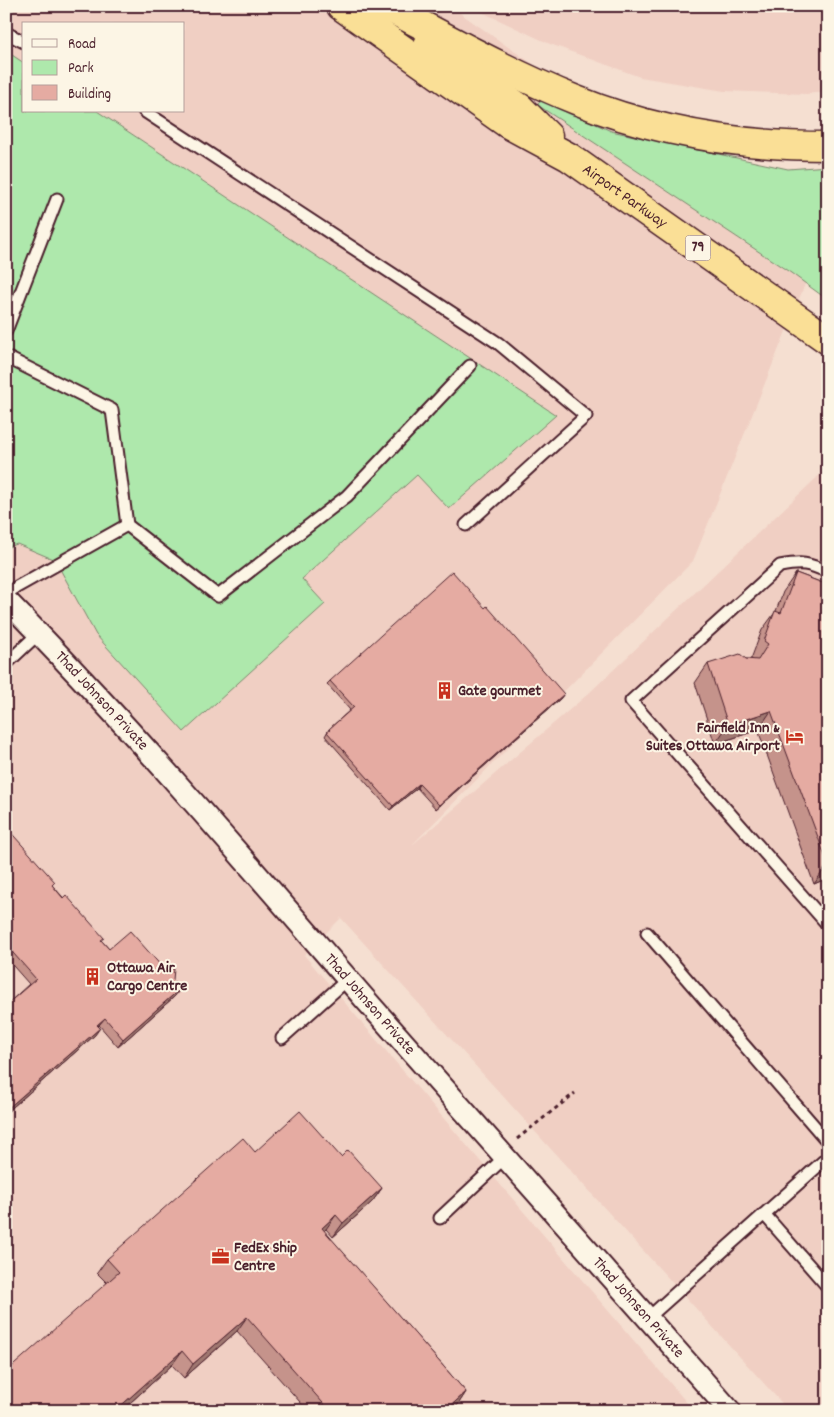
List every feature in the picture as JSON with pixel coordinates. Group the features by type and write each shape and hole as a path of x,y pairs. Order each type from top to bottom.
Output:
{"highway":[{"name":"Airport Parkway","path":"341,6 508,124 569,157 828,340"},
{"name":"Airport Parkway","path":"372,6 519,107 569,157"},
{"path":"386,6 526,79 578,101 630,119 688,134 736,141 795,146 828,146"}],"street":[{"name":"Thad Johnson Private","path":"6,600 39,633 176,782 348,979 509,1150 648,1318 730,1411"}],"lane":[{"path":"6,33 22,41"},
{"path":"146,112 498,343 586,416 466,525"},
{"path":"6,331 57,199"},
{"path":"6,357 112,410 127,525 218,596 347,496 470,366"},
{"path":"6,593 127,525"},
{"path":"828,572 798,562 780,566 631,701 828,925"},
{"path":"6,664 39,633"},
{"path":"647,933 828,1142"},
{"path":"282,1038 348,979"},
{"path":"440,1218 509,1150"},
{"path":"648,1318 828,1158"},
{"path":"764,1214 828,1287"}],"path":[{"path":"509,1150 575,1093"}],"shaded area":[{"path":"6,6 450,6 814,262 693,561 411,846 588,694 828,467 828,1411 789,1411 341,918 304,955 694,1411 6,1411"},
{"path":"469,6 828,6 828,91 807,94 724,91 640,77 550,44"}],"green space":[{"path":"6,51 22,62 22,112 99,112 556,415 449,509 417,475 302,579 325,604 184,732 96,635 55,560 17,544 6,548"},
{"path":"544,100 611,131 788,169 828,166 828,300 791,273 536,104"}],"building":[{"name":"Gate gourmet","path":"452,571 485,608 487,606 564,694 439,805 419,784 393,806 327,732 354,707 330,681"},
{"name":"Fairfield Inn & Suites Ottawa Airport","path":"796,573 828,585 828,864 771,711 728,725 708,664 740,654 746,659 758,660 768,644 764,641 775,611 781,613"},
{"name":"Ottawa Air Cargo Centre","path":"6,827 55,882 52,885 63,898 66,895 104,938 101,940 109,949 130,931 164,969 174,969 173,980 181,988 123,1039 105,1018 97,1025 100,1028 6,1110 6,1005 36,979 6,945"},
{"name":"FedEx Ship Centre","path":"300,1111 341,1157 348,1150 382,1188 343,1223 336,1215 322,1228 466,1392 445,1411 330,1411 247,1317 193,1364 182,1351 115,1411 6,1411 6,1372 119,1272 107,1259 243,1138 255,1152"}],"place":[{"name":"Gate gourmet","path":"444,691"},
{"name":"Fairfield Inn & Suites Ottawa Airport","path":"794,737"},
{"name":"Ottawa Air Cargo Centre","path":"93,977"},
{"name":"FedEx Ship Centre","path":"220,1257"}]}
